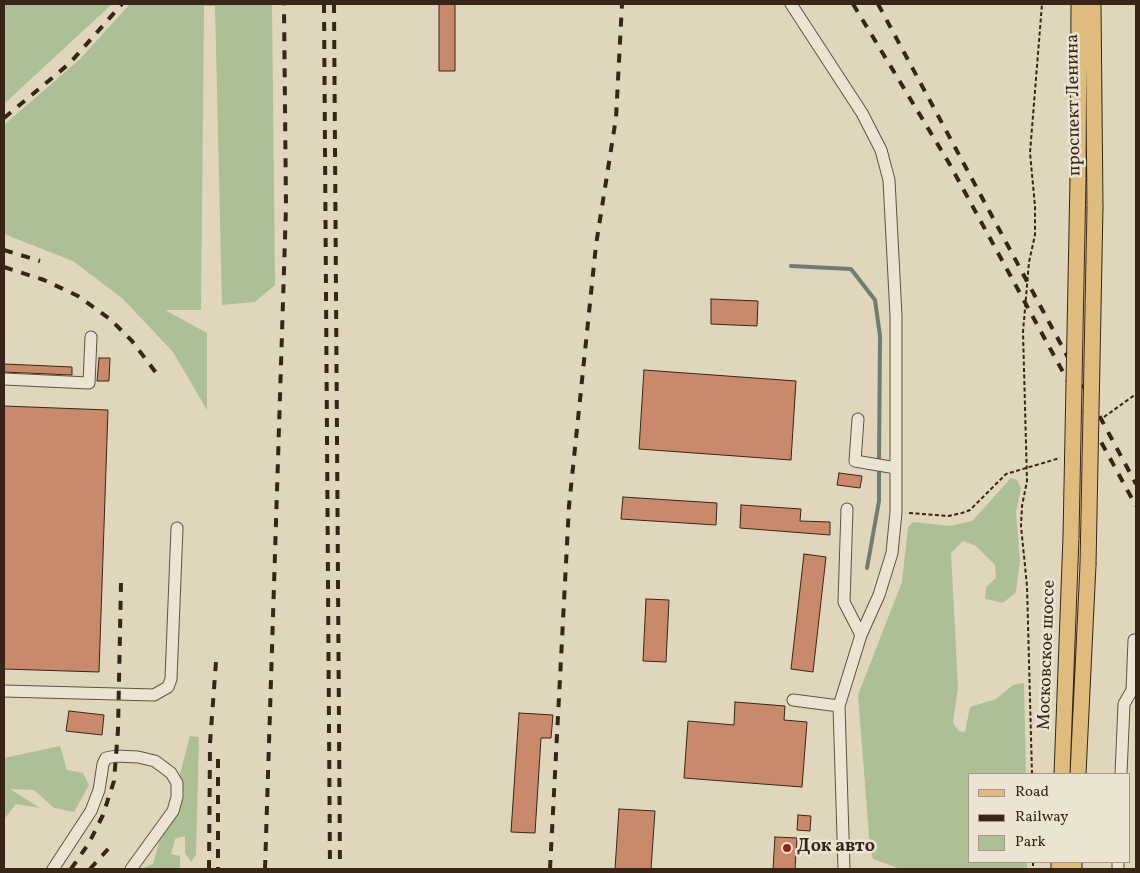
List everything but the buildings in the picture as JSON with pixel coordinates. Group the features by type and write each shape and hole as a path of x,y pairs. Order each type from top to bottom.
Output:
{"main road":[{"name":"проспект Ленина","path":"1071,537 1078,179 1079,4"},
{"name":"проспект Ленина","path":"1088,565 1095,207 1093,4"},
{"name":"Московское шоссе","path":"1062,773 1071,537"},
{"name":"Московское шоссе","path":"1078,773 1088,565"}],"lane":[{"path":"791,4 862,113 881,150 889,180 896,316 896,512 892,553 879,595 861,636 838,706 844,869"},
{"path":"4,379 89,383 91,337"},
{"path":"858,419 855,461 896,468"},
{"path":"847,509 844,602 861,636"},
{"path":"4,692 154,695 168,687 171,679 178,528"},
{"path":"1121,773 1124,704 1134,690 1134,640 1136,640"},
{"path":"793,700 838,706"},
{"path":"53,869 91,811 99,790 103,764 106,758 116,756 138,757 155,761 171,773 177,783 177,797 172,811 131,869"}],"path":[{"path":"1032,773 1027,586 1021,526 1027,469 1023,332 1029,262 1035,235 1035,206 1030,153 1042,4"},
{"path":"896,512 948,516 962,513 970,510 1006,474 1017,469 1027,469"}],"green space":[{"path":"4,4 112,4 4,104"},
{"path":"130,4 272,4 275,285 255,302 222,305 215,6 204,6 201,310 165,310 207,333 207,410 173,352 123,299 73,261 4,234 4,125 80,59"},
{"path":"1011,478 1017,480 1021,488 1016,512 1020,560 1016,592 1003,603 985,599 986,587 996,578 995,565 976,546 963,541 951,553 958,687 953,723 959,731 965,732 970,707 996,699 1013,685 1024,683 1026,773 968,773 968,863 1027,863 1027,869 901,869 873,859 870,848 858,695 902,582 908,527 913,522 950,526 972,521"},
{"path":"190,736 199,737 196,855 191,862 185,853 185,836 175,839 171,854 180,856 180,869 140,869 153,864 160,838 177,815 184,794 180,774"},
{"path":"60,746 67,770 83,773 89,785 74,812 54,808 34,790 10,789 40,808 16,804 5,818 4,758"}],"waterway":[{"path":"791,266 851,269 875,300 880,336 879,460"},
{"path":"867,568 879,501 879,470"}],"railway":[{"path":"4,118 70,63 122,4"},
{"path":"265,869 286,207 284,4"},
{"path":"324,4 330,869"},
{"path":"334,4 340,869"},
{"path":"550,869 569,506 596,245 616,118 622,4"},
{"path":"853,4 949,163 1136,506"},
{"path":"878,4 1136,484"},
{"path":"4,250 40,261"},
{"path":"4,267 44,280 78,296 110,319 132,341 160,378"},
{"path":"71,869 89,843 103,815 114,781 118,730 121,583"},
{"path":"209,869 210,743 216,662"},
{"path":"218,759 218,869"},
{"path":"90,869 109,848"}],"place":[{"name":"Док авто","path":"787,848"}]}
